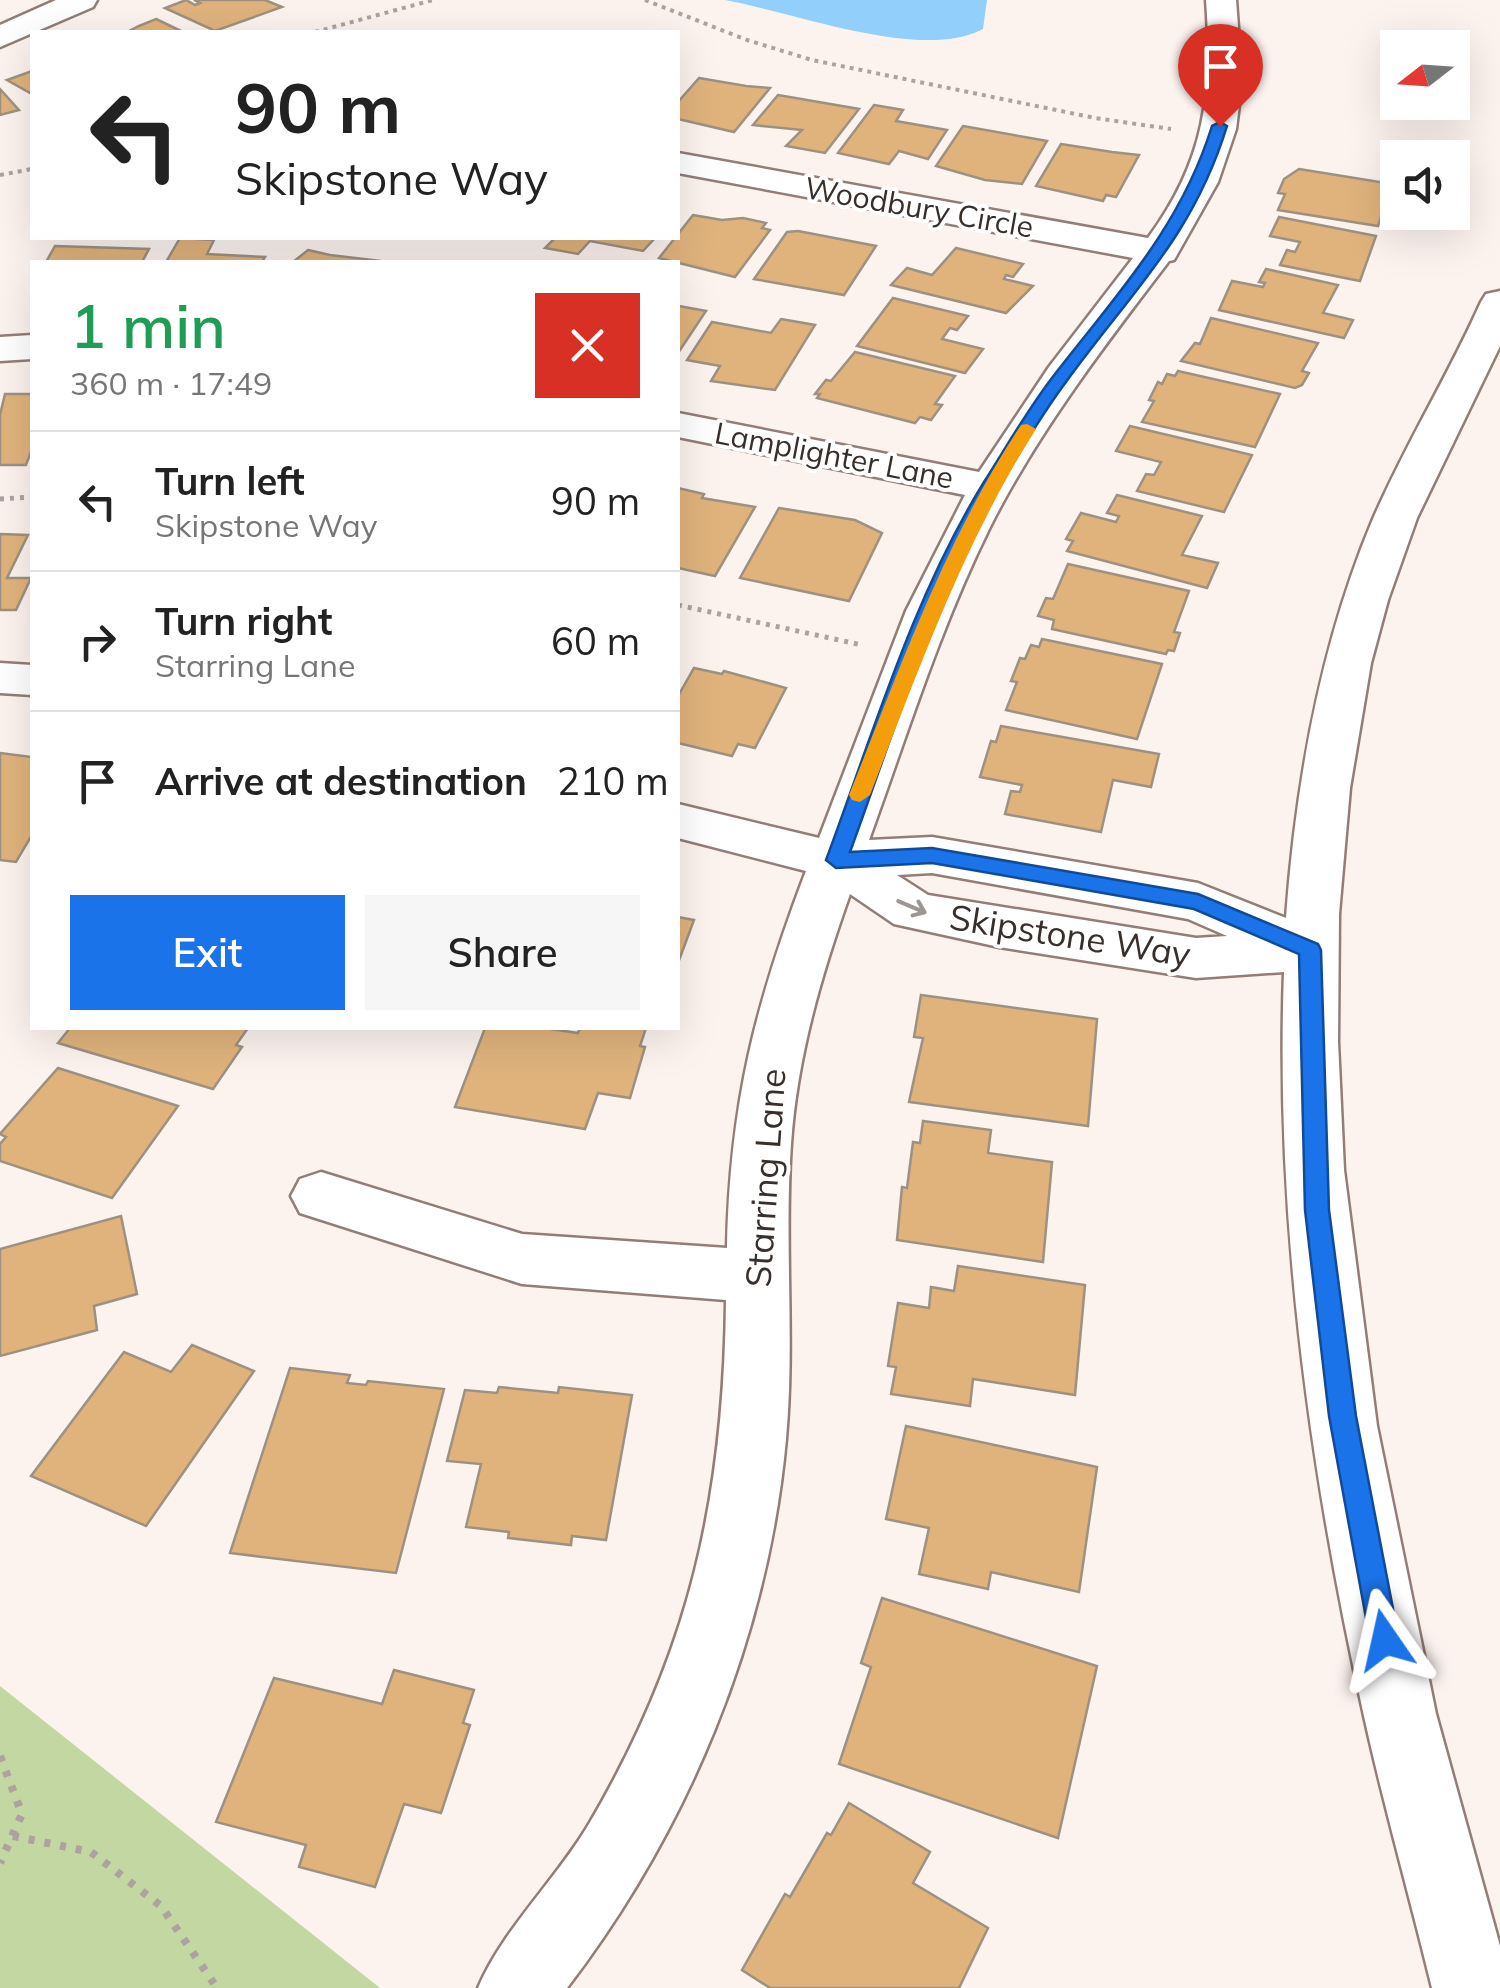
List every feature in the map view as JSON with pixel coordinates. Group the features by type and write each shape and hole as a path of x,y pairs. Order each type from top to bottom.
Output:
{"street":[{"path":"0,37 82,0"},
{"name":"Starring Lane","path":"518,1988 623,1844 694,1700 733,1559 753,1440 759,1182 769,1085 778,1037 836,860 912,656 990,486 1058,381 1161,252 1205,173 1226,86 1221,0"},
{"name":"Woodbury Circle","path":"680,164 1161,252"},
{"path":"1472,1988 1392,1678 1343,1416 1317,1210 1310,950 1328,758 1348,660 1373,577 1404,496 1480,353 1500,302"},
{"path":"0,349 30,347"},
{"name":"Lamplighter Lane","path":"680,425 990,486"},
{"path":"0,678 30,680"},
{"name":"Skipstone Way","path":"680,821 836,860 913,911 1196,958 1310,950"},
{"path":"320,1196 522,1260 757,1276"}],"path":[{"path":"322,30 432,0"},
{"path":"646,0 746,40 812,60 1096,118 1217,136"},
{"path":"0,176 30,170"},
{"path":"0,499 30,497"},
{"path":"680,605 912,656"},
{"path":"0,1756 22,1814 0,1863"},
{"path":"12,1836 91,1852 161,1906 217,1988"}],"green space":[{"path":"0,1686 380,1988 0,1988"}],"water":[{"path":"725,0 987,0 983,29 957,38 927,40 857,31"}],"building":[{"path":"186,0 195,5 200,3 194,0 265,0 282,7 218,30 165,8"},
{"path":"156,19 179,30 131,30"},
{"path":"30,72 30,93 7,80"},
{"path":"699,78 770,88 734,132 680,119 680,100"},
{"path":"0,89 19,110 0,115"},
{"path":"778,95 859,109 825,153 786,146 802,130 753,125"},
{"path":"874,105 903,110 896,121 947,130 928,159 899,151 889,164 838,153"},
{"path":"963,126 1047,141 1022,184 985,180 936,166"},
{"path":"1061,144 1139,155 1116,197 1106,195 1103,201 1036,186"},
{"path":"1299,169 1380,182 1378,226 1278,210 1285,194 1278,193 1284,179"},
{"path":"693,215 722,220 743,218 766,223 762,228 770,230 735,277 680,263 680,260 659,258 673,240 680,240 680,231"},
{"path":"1279,217 1376,236 1360,281 1280,265 1287,250 1295,252 1300,242 1270,236"},
{"path":"787,232 876,246 844,295 754,279"},
{"path":"179,240 214,240 207,254 265,257 263,260 167,260"},
{"path":"553,240 653,240 643,251 590,241 578,254 545,248"},
{"path":"55,246 149,249 143,260 47,260"},
{"path":"956,248 1023,264 1013,277 1006,275 1004,279 1033,286 1006,313 891,285 907,268 932,275"},
{"path":"308,250 372,260 296,260"},
{"path":"1266,269 1338,285 1323,313 1353,320 1344,338 1219,310 1232,281 1263,287 1265,283 1259,282"},
{"path":"893,298 968,316 957,330 950,328 942,339 983,349 965,373 857,346"},
{"path":"680,306 706,311 680,350"},
{"path":"1211,318 1318,343 1302,371 1309,373 1302,385 1295,388 1181,361 1195,343 1200,344"},
{"path":"781,319 815,325 775,390 711,381 720,366 687,360 712,322 771,333"},
{"path":"855,352 955,376 935,404 942,405 931,420 920,417 915,423 817,398 820,394 815,394 826,380 831,381"},
{"path":"1178,371 1280,394 1255,447 1142,422 1154,401 1149,400 1158,382 1162,384 1167,374 1175,376"},
{"path":"5,394 30,394 30,454 26,465 0,465 0,415"},
{"path":"1130,426 1252,455 1224,512 1137,491 1146,474 1154,475 1161,462 1116,451"},
{"path":"680,488 704,494 702,498 755,507 715,576 680,568"},
{"path":"1117,495 1202,516 1182,555 1218,563 1207,588 1067,551 1073,541 1066,539 1081,513 1116,522 1119,516 1107,513"},
{"path":"779,508 855,520 882,533 849,601 740,578"},
{"path":"0,534 28,535 7,578 30,580 16,610 0,610"},
{"path":"1068,564 1189,591 1174,632 1180,633 1174,651 1168,650 1166,654 1052,629 1054,620 1038,616 1046,598 1053,599"},
{"path":"1042,639 1162,664 1137,739 1006,710 1017,682 1011,681 1020,658 1025,659 1031,645 1039,647"},
{"path":"694,668 722,674 724,671 786,688 755,748 738,744 732,756 680,743 680,692"},
{"path":"1001,726 1159,754 1151,787 1113,780 1101,832 1005,814 1011,791 1020,792 1022,785 980,777 991,741 996,742"},
{"path":"0,753 30,757 30,838 16,862 0,860"},
{"path":"680,917 694,920 680,958"},
{"path":"921,995 1097,1019 1088,1126 909,1102 923,1038 914,1037"},
{"path":"68,1030 247,1030 236,1045 242,1047 213,1089 58,1043"},
{"path":"484,1030 578,1033 645,1030 640,1046 645,1047 630,1098 598,1093 585,1129 455,1107"},
{"path":"58,1068 178,1106 112,1198 0,1161 0,1144 6,1137 0,1134"},
{"path":"923,1121 991,1130 988,1153 1052,1162 1043,1262 897,1240 902,1187 907,1188 913,1142 920,1143"},
{"path":"121,1216 137,1294 94,1306 97,1330 0,1356 0,1249"},
{"path":"958,1266 1085,1285 1075,1395 973,1379 970,1406 891,1394 896,1367 888,1366 898,1303 929,1308 931,1287 954,1291"},
{"path":"192,1345 254,1371 146,1526 31,1476 124,1352 171,1372"},
{"path":"290,1368 350,1375 347,1383 366,1385 368,1381 444,1389 396,1573 230,1553"},
{"path":"499,1387 558,1393 559,1387 632,1395 606,1540 572,1536 571,1545 508,1538 509,1532 466,1527 481,1464 447,1461 465,1390 497,1393"},
{"path":"906,1426 1097,1467 1079,1592 991,1572 988,1589 919,1574 929,1528 886,1519"},
{"path":"882,1598 1097,1666 1058,1838 839,1764 871,1667 861,1663"},
{"path":"394,1670 474,1690 463,1723 470,1725 441,1813 404,1804 375,1887 299,1867 306,1845 216,1822 274,1678 382,1704"},
{"path":"849,1803 930,1852 913,1883 988,1928 959,1988 770,1988 742,1970 785,1894 790,1897"}],"slow traffic":[{"path":"860,795 895,698 948,572 990,486 1027,429"}],"route":[{"path":"1220,126 1205,173 1161,252 1058,381 990,486 912,656 836,860 932,855 1198,902 1310,950 1317,1210 1343,1416 1385,1640"}]}
